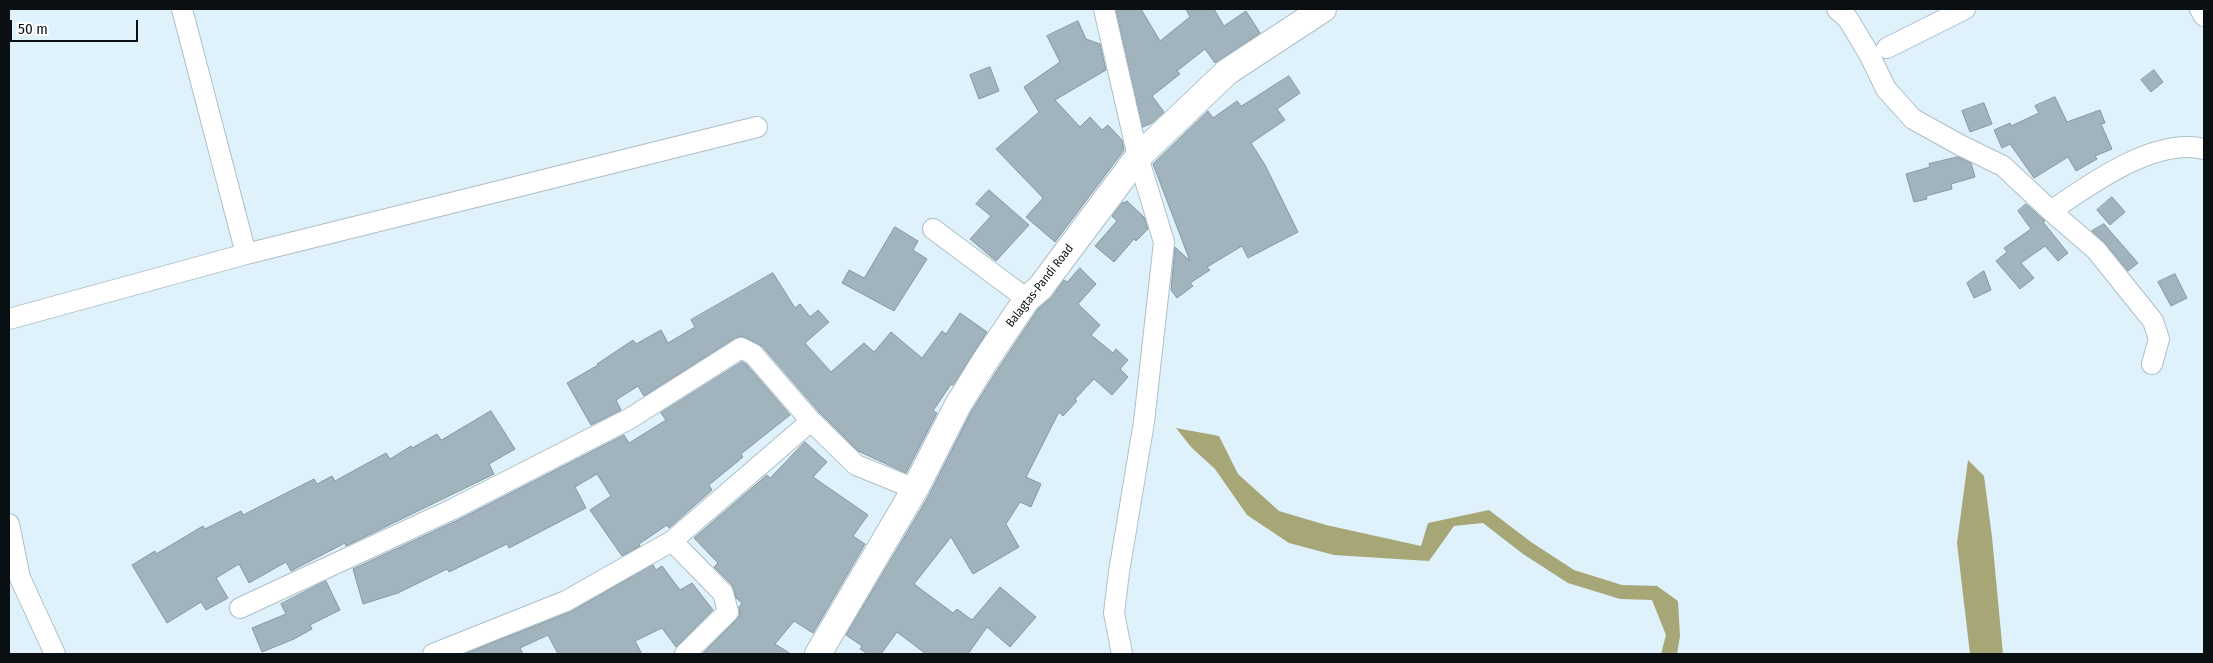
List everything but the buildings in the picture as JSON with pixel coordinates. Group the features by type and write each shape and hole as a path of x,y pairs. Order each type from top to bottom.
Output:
{"main road":[{"name":"Balagtas-Pandi Road","path":"818,654 915,489 958,405 985,361 1027,299 1040,288 1138,157 1227,72 1323,9"}],"street":[{"path":"182,9 246,254"},
{"path":"1104,9 1138,157 1164,242 1144,422 1118,572 1114,613 1122,654"},
{"path":"1837,9 1848,19 1869,54 1886,89 1913,119 2003,166 2096,250 2153,321 2159,339 2152,364"},
{"path":"1887,48 1965,9"},
{"path":"2200,9 2204,16"},
{"path":"9,319 246,254 757,127"},
{"path":"2051,211 2096,180 2163,148 2194,146 2204,149"},
{"path":"933,229 1027,299"},
{"path":"240,608 453,509 620,423 741,348 753,354 810,421 856,464 915,489"},
{"path":"433,654 566,600 672,541 810,421"},
{"path":"9,524 20,578 55,654"},
{"path":"672,541 723,593 728,612 685,654"}],"shaded area":[{"path":"1176,428 1219,436 1238,474 1279,511 1326,525 1421,546 1428,523 1489,510 1531,542 1574,570 1622,585 1657,586 1678,601 1680,636 1677,654 1661,654 1666,635 1652,600 1620,599 1568,583 1523,554 1483,523 1454,526 1429,561 1334,555 1289,543 1247,515 1215,469 1191,447"},
{"path":"1968,460 1984,476 2003,654 1970,654 1957,543"}]}
